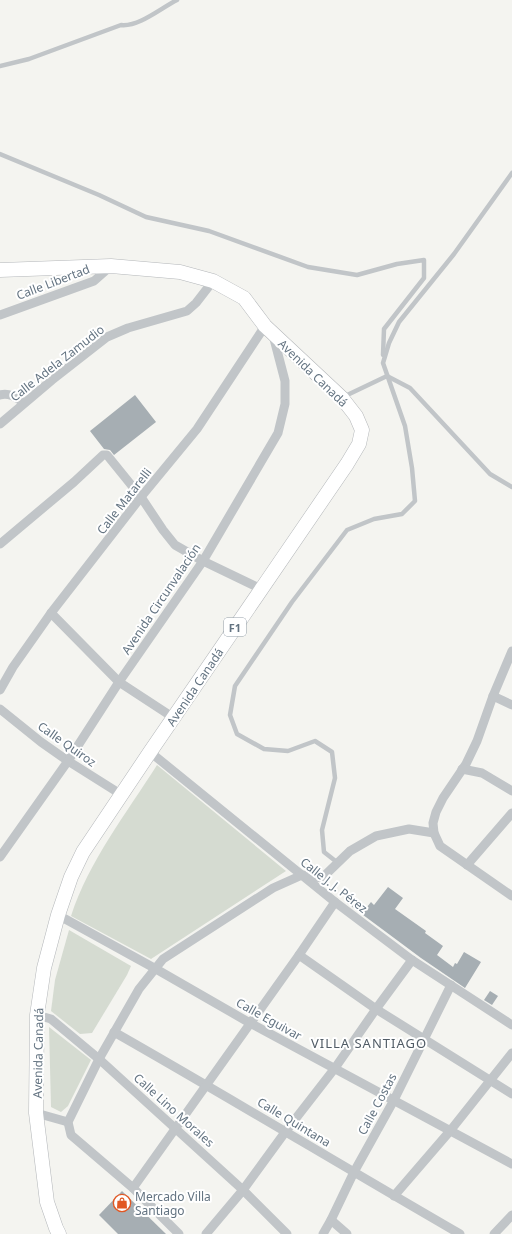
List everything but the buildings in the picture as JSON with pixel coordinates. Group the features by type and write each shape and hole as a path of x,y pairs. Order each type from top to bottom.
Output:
{"highway":[{"name":"Avenida Canadá","path":"0,270 111,266 180,272 213,281 244,298 269,330 342,398 356,416 362,430 359,444 347,464 83,852 71,877 58,915 44,968 37,1015 36,1113 48,1202 56,1228 60,1234"}],"street":[{"name":"Calle Libertad","path":"0,315 94,281 111,266"},
{"name":"Calle Adela Zamudio","path":"0,424 107,337 128,328 187,311 196,303 213,281"},
{"name":"Calle Matarelli","path":"0,690 13,667 51,613 141,497 197,429 269,330"},
{"name":"Avenida Circunvalación","path":"0,857 68,761 119,682 203,561 278,433 285,404 285,381 269,330"},
{"path":"0,395 15,396 24,404"},
{"path":"0,544 74,482 103,455 107,455 141,497 175,545 203,561 261,589"},
{"path":"51,613 119,682 174,718"},
{"path":"512,651 493,696 477,741 462,769 443,798 436,812 433,823 434,834 440,846 512,896"},
{"path":"493,696 512,705"},
{"name":"Calle Quiroz","path":"0,709 41,742 122,795"},
{"name":"Calle J. J. Pérez","path":"150,752 335,902 412,960 512,1025"},
{"path":"462,769 482,774 512,791"},
{"path":"467,865 512,813"},
{"path":"178,1234 133,1188 71,1135 68,1122 100,1058 139,989 163,960 273,888 302,875 322,878 350,851 376,836 409,829 434,834"},
{"path":"133,1188 335,902"},
{"name":"Calle Eguivar","path":"58,915 250,1023 512,1164"},
{"path":"299,955 376,1009 512,1094"},
{"path":"206,1234 244,1190 286,1130 335,1068 412,960"},
{"name":"Calle Costas","path":"323,1234 332,1220 354,1172 394,1100 451,986"},
{"name":"Calle Lino Morales","path":"37,1015 51,1019 100,1058 244,1190 287,1234"},
{"name":"Calle Quintana","path":"114,1032 286,1130 394,1196 460,1234"},
{"path":"394,1196 450,1131 489,1080 512,1053"},
{"path":"36,1113 68,1122"},
{"path":"494,1234 512,1215"},
{"path":"332,1220 347,1234"}],"lane":[{"path":"0,66 29,59 121,25 130,26 158,12 177,0"},
{"path":"0,154 99,195 146,217 209,231 308,267 357,275 397,264 424,260 424,278 384,329 383,363 405,426 412,468 415,501 402,514 374,519 347,530 292,602 235,686 230,715 237,734 264,749 288,750 315,741 332,752 335,778 322,830 324,852 338,863"},
{"path":"383,363 389,343 399,322 454,254 512,173"},
{"path":"342,398 387,376"},
{"path":"387,376 410,388 490,474 512,487"}],"shaded area":[{"path":"157,765 286,871 151,959 71,916 98,857"},
{"path":"69,930 131,966 92,1033 80,1034 51,1011 55,980"},
{"path":"49,1027 91,1060 68,1106 61,1112 51,1107"}],"place":[{"name":"Mercado Villa Santiago","path":"122,1203"}],"district":[{"name":"VILLA SANTIAGO","path":"369,1043"}]}
